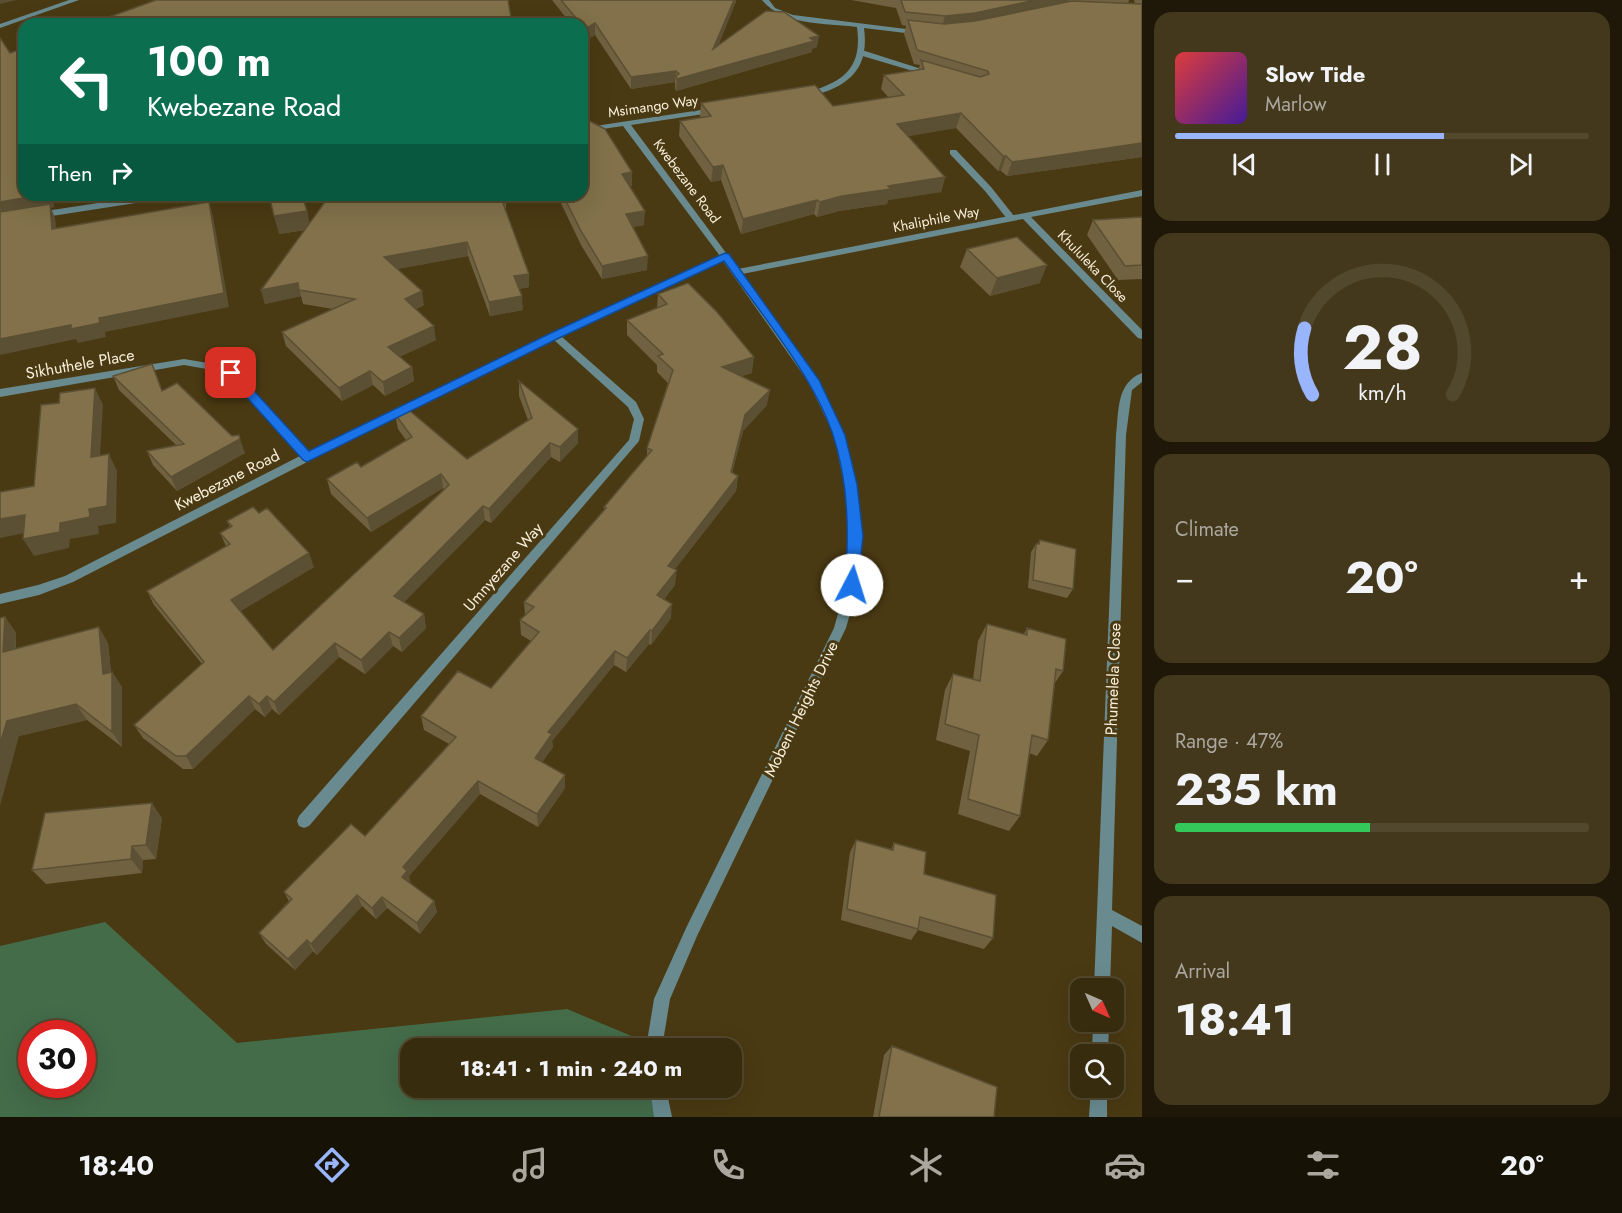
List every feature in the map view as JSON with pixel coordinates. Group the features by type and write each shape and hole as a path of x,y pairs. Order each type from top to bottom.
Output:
{"street":[{"path":"23,18 76,0"},
{"path":"765,0 773,9 792,17 931,34"},
{"path":"0,26 18,20"},
{"path":"793,99 815,93 848,76 862,53 860,26"},
{"path":"862,53 946,78"},
{"name":"Msimango Way","path":"588,129 726,109"},
{"name":"Kwebezane Road","path":"626,123 736,272"},
{"path":"953,152 988,189 1011,218"},
{"name":"Khaliphile Way","path":"736,272 1142,193"},
{"path":"34,216 130,201"},
{"name":"Khululeka Close","path":"1024,215 1142,336"},
{"name":"Kwebezane Road","path":"0,599 39,590 69,579 307,457 725,256"},
{"name":"Mobeni Heights Drive","path":"656,1038 662,999 692,931 840,628 852,585 856,536 850,484 839,435 814,382 736,272"},
{"name":"Umnyezane Way","path":"304,822 634,441 639,419 632,405 555,336"},
{"name":"Sikhuthele Place","path":"0,393 160,365 184,362 213,366 231,373 307,457"},
{"name":"Phumelela Close","path":"1102,978 1121,435 1127,389 1142,376"},
{"path":"1105,914 1142,935"},
{"path":"660,1098 663,1117"},
{"path":"1098,1117 1099,1098"}],"green space":[{"path":"105,922 237,1043 567,1009 636,1038 400,1038 400,1098 660,1098 662,1117 0,1117 0,946"}],"building":[{"path":"156,0 508,0 511,18 106,18"},
{"path":"561,0 734,0 713,49 766,11 784,12 819,36 810,38 814,41 677,79 676,76 679,74 676,71 631,77 595,23 588,27 588,18 576,18"},
{"path":"901,0 1036,0 975,13 945,16 905,12"},
{"path":"1072,1 1142,4 1142,143 1012,162 1003,156 961,113 897,124 945,177 888,186 891,189 842,196 820,202 817,200 743,219 723,165 713,167 680,121 711,116 701,103 815,85 833,106 904,95 884,75 924,69 921,60 980,77 989,74 988,71 917,50 908,20 944,24 975,21"},
{"path":"0,38 10,53 18,50 18,199 0,202"},
{"path":"588,120 605,129 632,172 622,174 645,211 626,214 648,256 602,266 566,201 588,201"},
{"path":"270,201 304,201 307,211 274,216"},
{"path":"326,201 505,201 506,203 503,203 529,274 514,276 522,296 489,302 467,242 384,257 422,291 405,299 434,326 388,347 412,367 383,382 370,371 339,388 282,332 355,299 299,290 298,283 261,290"},
{"path":"209,202 224,293 99,318 100,323 71,329 71,325 0,339 0,212 50,204 52,229"},
{"path":"1142,217 1142,265 1125,266 1093,220"},
{"path":"1017,237 1047,265 997,278 967,249"},
{"path":"688,283 717,312 754,357 722,367 770,390 745,415 731,472 738,476 668,566 677,570 657,595 672,604 652,631 650,630 627,658 615,651 548,732 552,734 535,758 565,775 537,814 478,781 403,867 407,871 402,877 434,901 417,923 382,897 372,908 357,895 311,944 307,940 288,959 259,933 292,899 284,892 351,824 365,836 456,737 421,716 458,671 491,688 539,632 520,620 534,607 524,602 606,508 604,507 652,450 647,448 673,370 658,356 663,354 627,320 667,304 658,294"},
{"path":"152,364 162,391 177,383 232,436 239,435 240,439 171,477 147,451 184,444 113,376"},
{"path":"519,381 578,429 560,447 550,443 489,509 483,506 394,596 424,614 399,638 389,632 361,660 335,643 274,702 267,696 259,704 249,696 186,756 176,756 134,725 204,662 147,591 230,544 220,533 232,526 227,521 253,507 259,513 267,508 309,553 231,600 273,650 449,485 441,474 367,518 327,479 357,462 361,467 412,437 395,414 404,406 467,459 532,418"},
{"path":"95,388 91,457 109,454 107,506 89,509 90,517 60,523 60,532 23,539 25,515 0,519 0,492 34,486 41,405 59,403 60,393"},
{"path":"1040,540 1076,549 1073,589 1033,580 1036,544 1039,544"},
{"path":"5,617 3,652 99,627 103,674 112,672 112,732 76,704 7,721 0,744 0,618"},
{"path":"987,624 1027,635 1027,628 1066,639 1063,671 1056,669 1048,740 1032,735 1020,816 968,799 979,735 945,724 953,674 980,681"},
{"path":"152,803 146,845 132,846 131,859 32,870 45,813"},
{"path":"856,840 893,850 894,843 926,852 924,874 996,895 993,938 920,917 918,929 847,909"},
{"path":"892,1046 997,1087 994,1117 879,1117"}],"route":[{"path":"231,373 307,457 725,256 814,382 839,435 850,484 856,536 852,585"}]}
